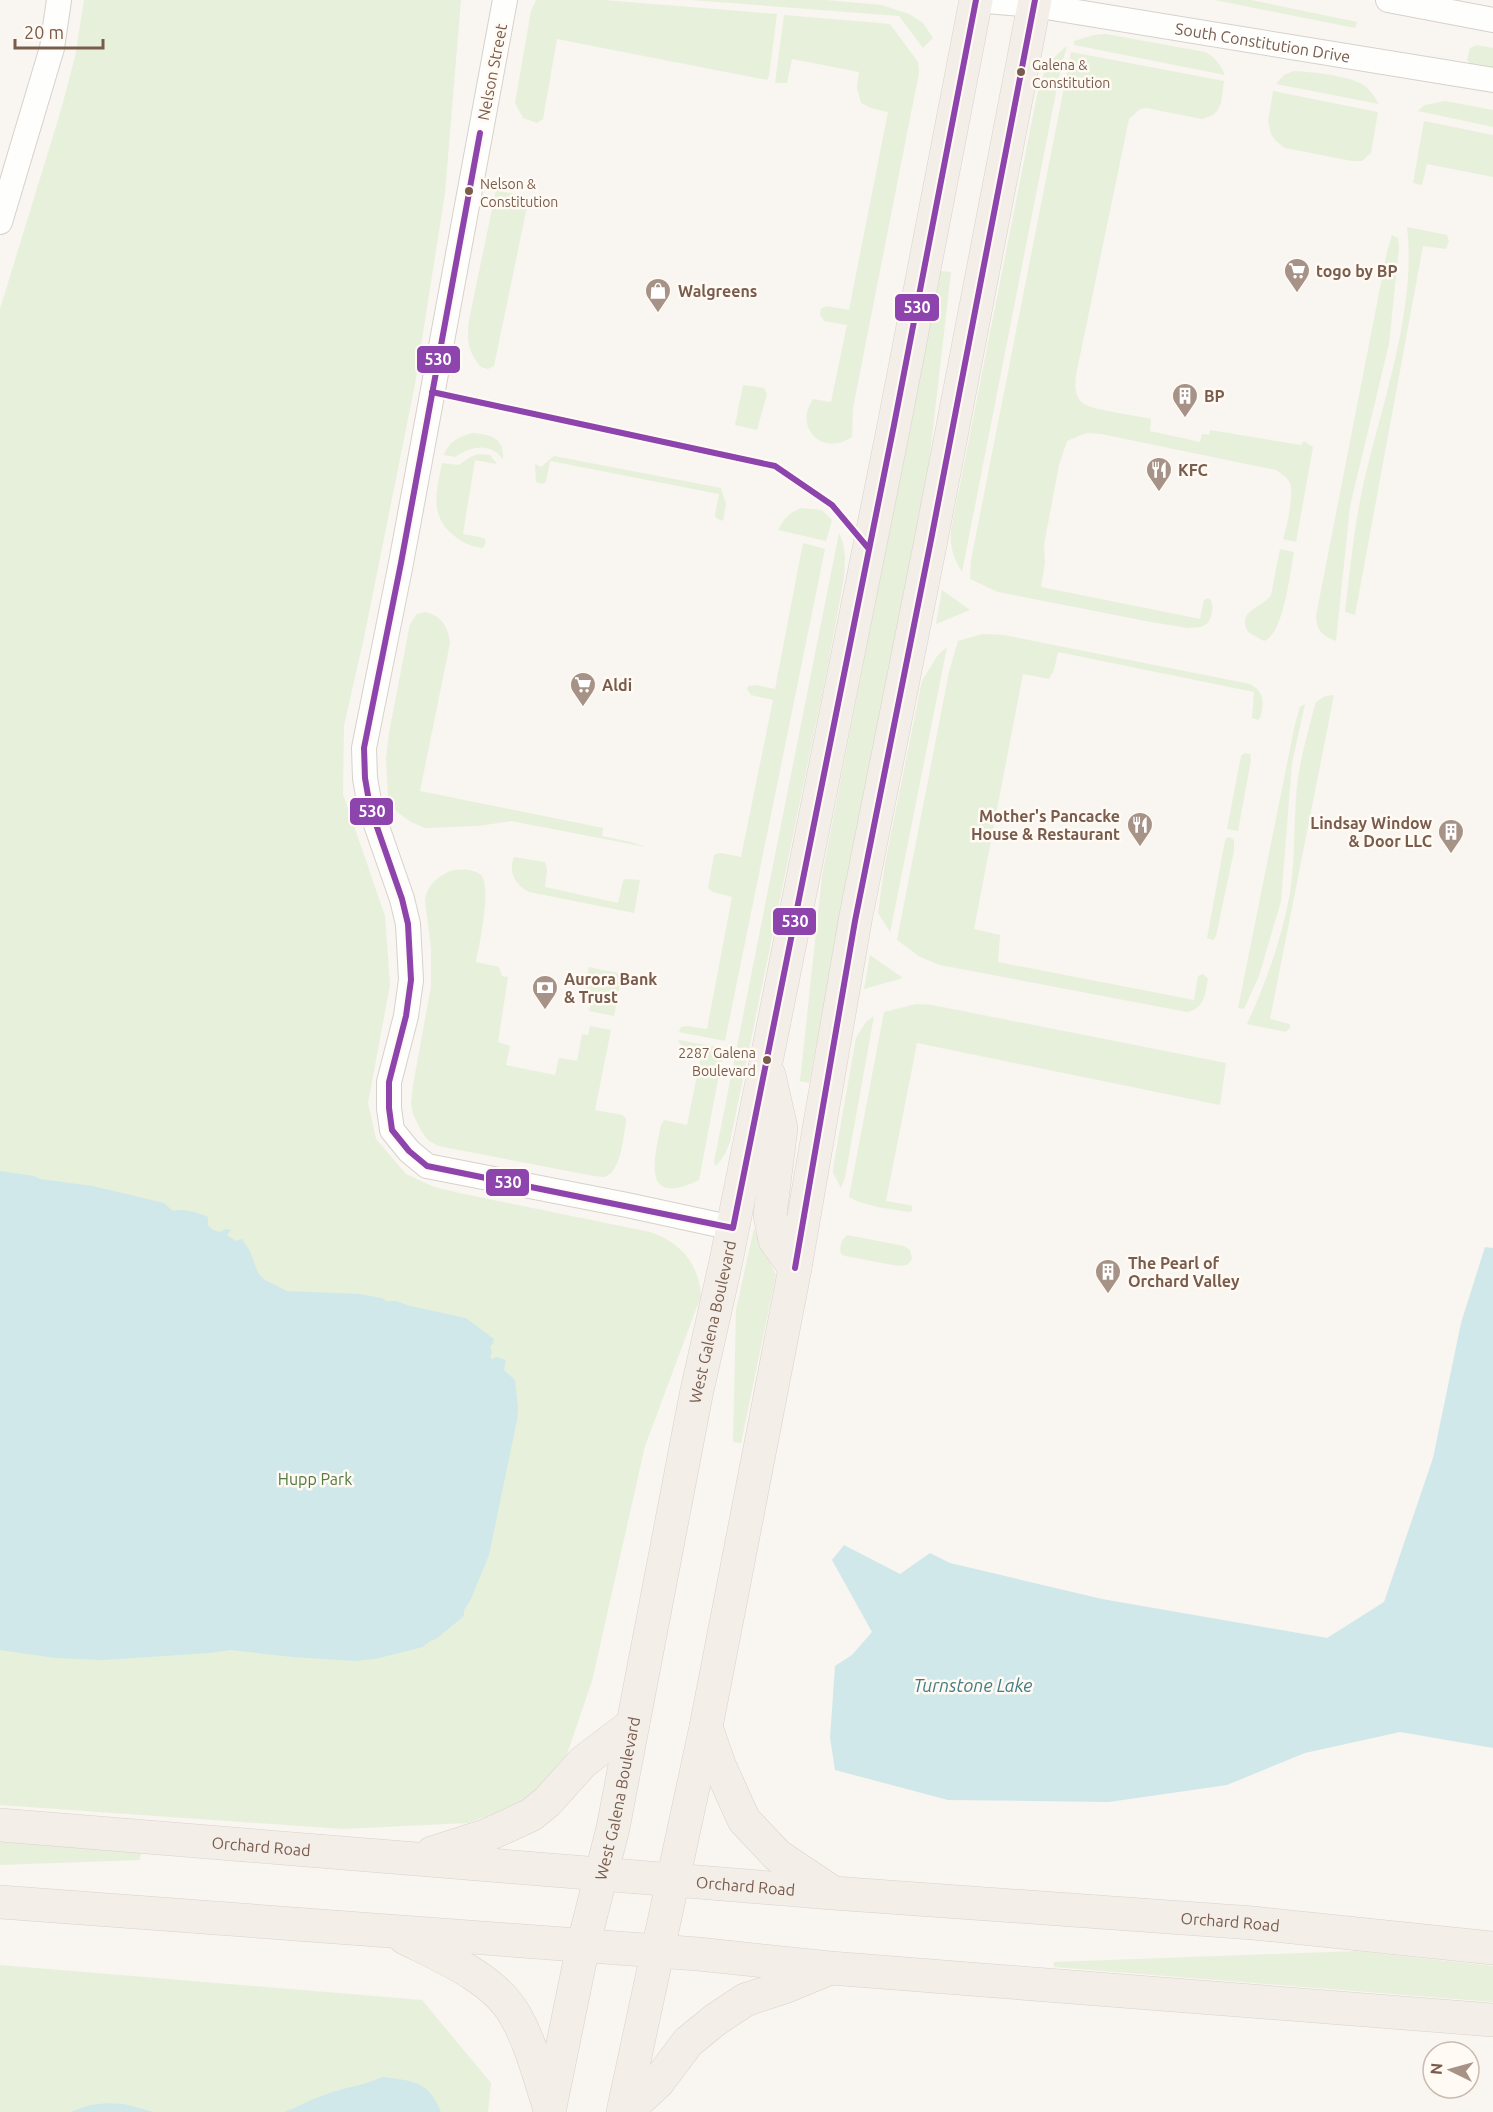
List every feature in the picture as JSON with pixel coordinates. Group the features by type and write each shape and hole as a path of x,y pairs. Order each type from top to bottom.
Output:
{"main road":[{"name":"West Galena Boulevard","path":"549,2109 583,1946 613,1828 696,1395 733,1228 976,0"},
{"path":"624,2112 706,1727 795,1268 855,921 1034,2"},
{"path":"766,1062 781,1128 770,1215 775,1240 795,1268"},
{"path":"418,1858 485,1836 531,1815 547,1802 583,1762 633,1724"},
{"path":"706,1727 720,1767 744,1820 778,1856 833,1893"},
{"name":"Orchard Road","path":"0,1825 833,1893 1253,1923 1493,1948"},
{"path":"0,1902 659,1951 830,1968 1493,2020"},
{"path":"393,1932 460,1966 492,1989 507,2005 514,2013 528,2045 549,2109"},
{"path":"624,2112 658,2082 688,2042 715,2020 745,2000 830,1968"}],"street":[{"path":"0,222 52,48 59,0"},
{"name":"Nelson Street","path":"505,0 401,563 364,748 365,778 370,807 402,899 408,924 411,980 406,1016 389,1082 392,1130 409,1151 427,1166 733,1228"},
{"name":"South Constitution Drive","path":"976,0 1034,2 1493,80"},
{"path":"1388,0 1493,20"}],"green space":[{"name":"Hupp Park","path":"84,0 461,0 445,193 415,384 344,726 343,794 385,916 390,985 368,1103 376,1139 406,1174 434,1187 661,1236 679,1248 692,1264 701,1296 645,1446 592,1681 567,1754 529,1800 468,1823 343,1829 0,1805 0,309 61,110 75,57"},
{"path":"536,0 604,0 777,14 769,76 767,80 557,39 543,119 537,123 523,118 515,103 531,11"},
{"path":"691,0 825,0 882,5 909,14 923,23 933,38 923,48 899,16"},
{"path":"1215,0 1251,0 1357,22 1355,28"},
{"path":"784,15 890,24 918,62 919,73 853,408 852,437 831,444 814,436 809,429 808,410 813,399 831,402 847,325 824,321 820,315 821,309 826,306 849,310 888,112 861,103 857,88 859,72 792,59 787,83 775,83"},
{"path":"1106,34 1205,52 1217,61 1225,75 1074,45 1074,41"},
{"path":"1477,45 1493,48 1493,68 1474,67 1467,60 1470,48"},
{"path":"1067,46 962,572 953,552 951,530 1039,85 1050,63"},
{"path":"1071,52 1224,81 1221,103 1213,115 1202,119 1146,108 1140,109 1129,119 1076,375 1077,396 1091,407 1151,419 1150,431 1200,442 1202,434 1209,435 1210,430 1301,445 1304,441 1313,447 1296,542 1283,539 1290,511 1291,488 1287,479 1276,470 1101,434 1086,433 1067,441 1059,465 1044,545 1045,563 1041,587 1200,619 1204,600 1209,598 1212,613 1208,623 1201,627 1188,628 1151,622 998,592 970,579 971,560"},
{"path":"1294,71 1327,74 1353,80 1366,87 1379,104 1276,84 1284,75"},
{"path":"1273,91 1378,112 1371,153 1362,161 1352,161 1285,148 1271,134 1268,121"},
{"path":"1445,101 1493,110 1493,127 1418,111 1425,105"},
{"path":"1424,121 1493,135 1493,177 1427,164 1422,185 1413,183"},
{"path":"496,190 529,197 494,366 488,369 481,367 473,356 468,334"},
{"path":"1407,227 1447,235 1449,241 1446,249 1423,246 1355,615 1345,612 1352,549 1363,486 1396,357 1402,324 1409,258"},
{"path":"1392,235 1398,238 1399,247 1389,344 1350,506 1336,641 1321,632 1316,616"},
{"path":"940,271 951,272 927,480 809,1083 800,1081 822,876"},
{"path":"743,385 764,388 767,394 757,430 735,425"},
{"path":"473,433 491,436 499,442 503,459 486,448 467,450 455,457 444,455 448,446 455,440"},
{"path":"478,454 490,455 497,464 475,460 463,534 484,538 486,542 483,548 466,543 450,532 443,524 437,506 442,463 459,465"},
{"path":"554,456 721,488 726,504 723,521 715,515 719,494 550,461 546,482 542,484 536,482 535,464 541,467"},
{"path":"801,508 822,510 832,520 826,541 778,530 787,516"},
{"path":"839,533 845,557 844,578 827,670 730,1142 716,1166 714,1162"},
{"path":"803,543 825,549 725,1041 679,1032 681,1027 686,1026 707,1029 732,897 713,892 708,888 714,855 720,853 741,857 773,700 751,695 747,689 748,686 756,685 775,689"},
{"path":"1280,549 1294,552 1285,601 1277,627 1264,641 1248,632 1245,619 1252,610 1271,595"},
{"path":"942,590 970,610 936,624"},
{"path":"430,613 443,622 450,643 420,791 603,828 602,836 646,847 511,821 478,826 425,828 411,822 396,811 388,796 386,759 389,733 410,624 417,614"},
{"path":"983,634 1004,635 1250,684 1261,694 1262,707 1258,720 1252,718 1254,692 1058,652 1054,670 1049,679 1023,674 974,929 1000,935 998,962 1194,1000 1198,976 1203,974 1208,979 1205,995 1201,1004 1193,1010 1187,1012 940,965 920,957 897,940 949,672 958,641"},
{"path":"947,647 890,932 878,913 885,863 922,681 937,656"},
{"path":"1334,695 1270,1019 1290,1024 1286,1032 1247,1024 1273,960 1287,910 1292,879 1298,778 1308,730 1316,702 1325,696"},
{"path":"1305,704 1292,763 1281,901 1259,976 1244,1009 1238,1008 1295,724 1300,707"},
{"path":"1244,753 1250,754 1251,760 1238,831 1227,829 1241,756"},
{"path":"1230,837 1234,840 1234,851 1216,936 1213,940 1207,938 1224,846 1226,838"},
{"path":"514,857 545,862 547,870 545,887 618,903 623,881 625,879 640,880 634,913 529,892 520,886 512,873"},
{"path":"454,870 475,872 481,875 484,882 484,917 476,962 499,967 502,976 508,977 498,1042 510,1046 506,1065 555,1075 559,1058 577,1061 582,1034 588,1035 590,1026 611,1030 595,1110 622,1115 626,1118 626,1123 618,1162 610,1174 604,1177 594,1176 438,1146 428,1140 422,1132 411,1104 431,986 431,949 425,900 428,890 435,881"},
{"path":"870,955 903,978 864,989"},
{"path":"589,967 622,974 614,1016 589,1011 591,1002 586,1001 588,991 584,990"},
{"path":"916,1004 932,1005 1226,1063 1220,1105 917,1043 886,1201 912,1206 912,1210 910,1212 863,1203 849,1197 884,1012"},
{"path":"874,1016 845,1177 841,1188 833,1173 833,1168 856,1038 866,1022"},
{"path":"678,1040 724,1048 699,1180 680,1187 668,1188 660,1184 656,1176 656,1152 661,1125 664,1120 687,1125 702,1051 682,1047"},
{"path":"754,1228 776,1275 741,1443 733,1442 736,1310"},
{"path":"847,1235 904,1246 910,1250 912,1259 907,1265 898,1266 845,1256 841,1254 840,1246"},
{"path":"0,1842 141,1851 140,1860 0,1865"},
{"path":"1356,1951 1493,1966 1493,2002 1054,1967 1054,1962"},
{"path":"0,1965 422,2000 491,2083 488,2112 0,2112"}],"water":[{"path":"0,1171 93,1186 164,1203 173,1211 200,1214 208,1217 208,1225 213,1230 220,1232 226,1229 231,1230 227,1235 236,1241 242,1239 250,1251 258,1273 265,1280 287,1291 360,1294 382,1298 386,1301 396,1301 466,1318 494,1339 490,1346 492,1352 490,1357 506,1360 504,1370 515,1380 517,1420 489,1555 471,1599 464,1610 464,1616 423,1647 375,1659 356,1661 231,1650 103,1660 55,1658 0,1650"},
{"name":"Turnstone Lake","path":"1485,1247 1493,1248 1493,1748 1400,1732 1305,1753 1227,1785 1109,1802 948,1800 835,1770 830,1738 835,1666 852,1655 872,1632 832,1560 844,1545 900,1574 930,1553 950,1563 1102,1599 1327,1638 1384,1602 1433,1458 1461,1323"},
{"path":"383,2077 411,2081 425,2088 436,2101 441,2112 284,2112 310,2100"},
{"path":"124,2104 154,2112 70,2112 90,2105"}],"transit line":[{"name":"530","path":"733,1228 894,425 976,0"},
{"name":"530","path":"795,1268 855,921 1035,0"},
{"name":"530","path":"480,133 401,563 364,748 365,778 370,807 402,899 408,924 411,980 406,1016 389,1082 392,1130 409,1151 427,1166 733,1228"},
{"name":"530","path":"432,392 775,466 832,505 869,549"}],"place":[{"name":"Galena & Constitution","path":"1021,72"},
{"name":"Nelson & Constitution","path":"469,191"},
{"name":"togo by BP","path":"1297,294"},
{"name":"Walgreens","path":"658,314"},
{"name":"BP","path":"1185,419"},
{"name":"KFC","path":"1159,493"},
{"name":"Aldi","path":"583,708"},
{"name":"Mother's Pancacke House & Restaurant","path":"1140,848"},
{"name":"Lindsay Window & Door LLC","path":"1451,855"},
{"name":"Aurora Bank & Trust","path":"545,1011"},
{"name":"2287 Galena Boulevard","path":"767,1060"},
{"name":"The Pearl of Orchard Valley","path":"1108,1295"}]}
